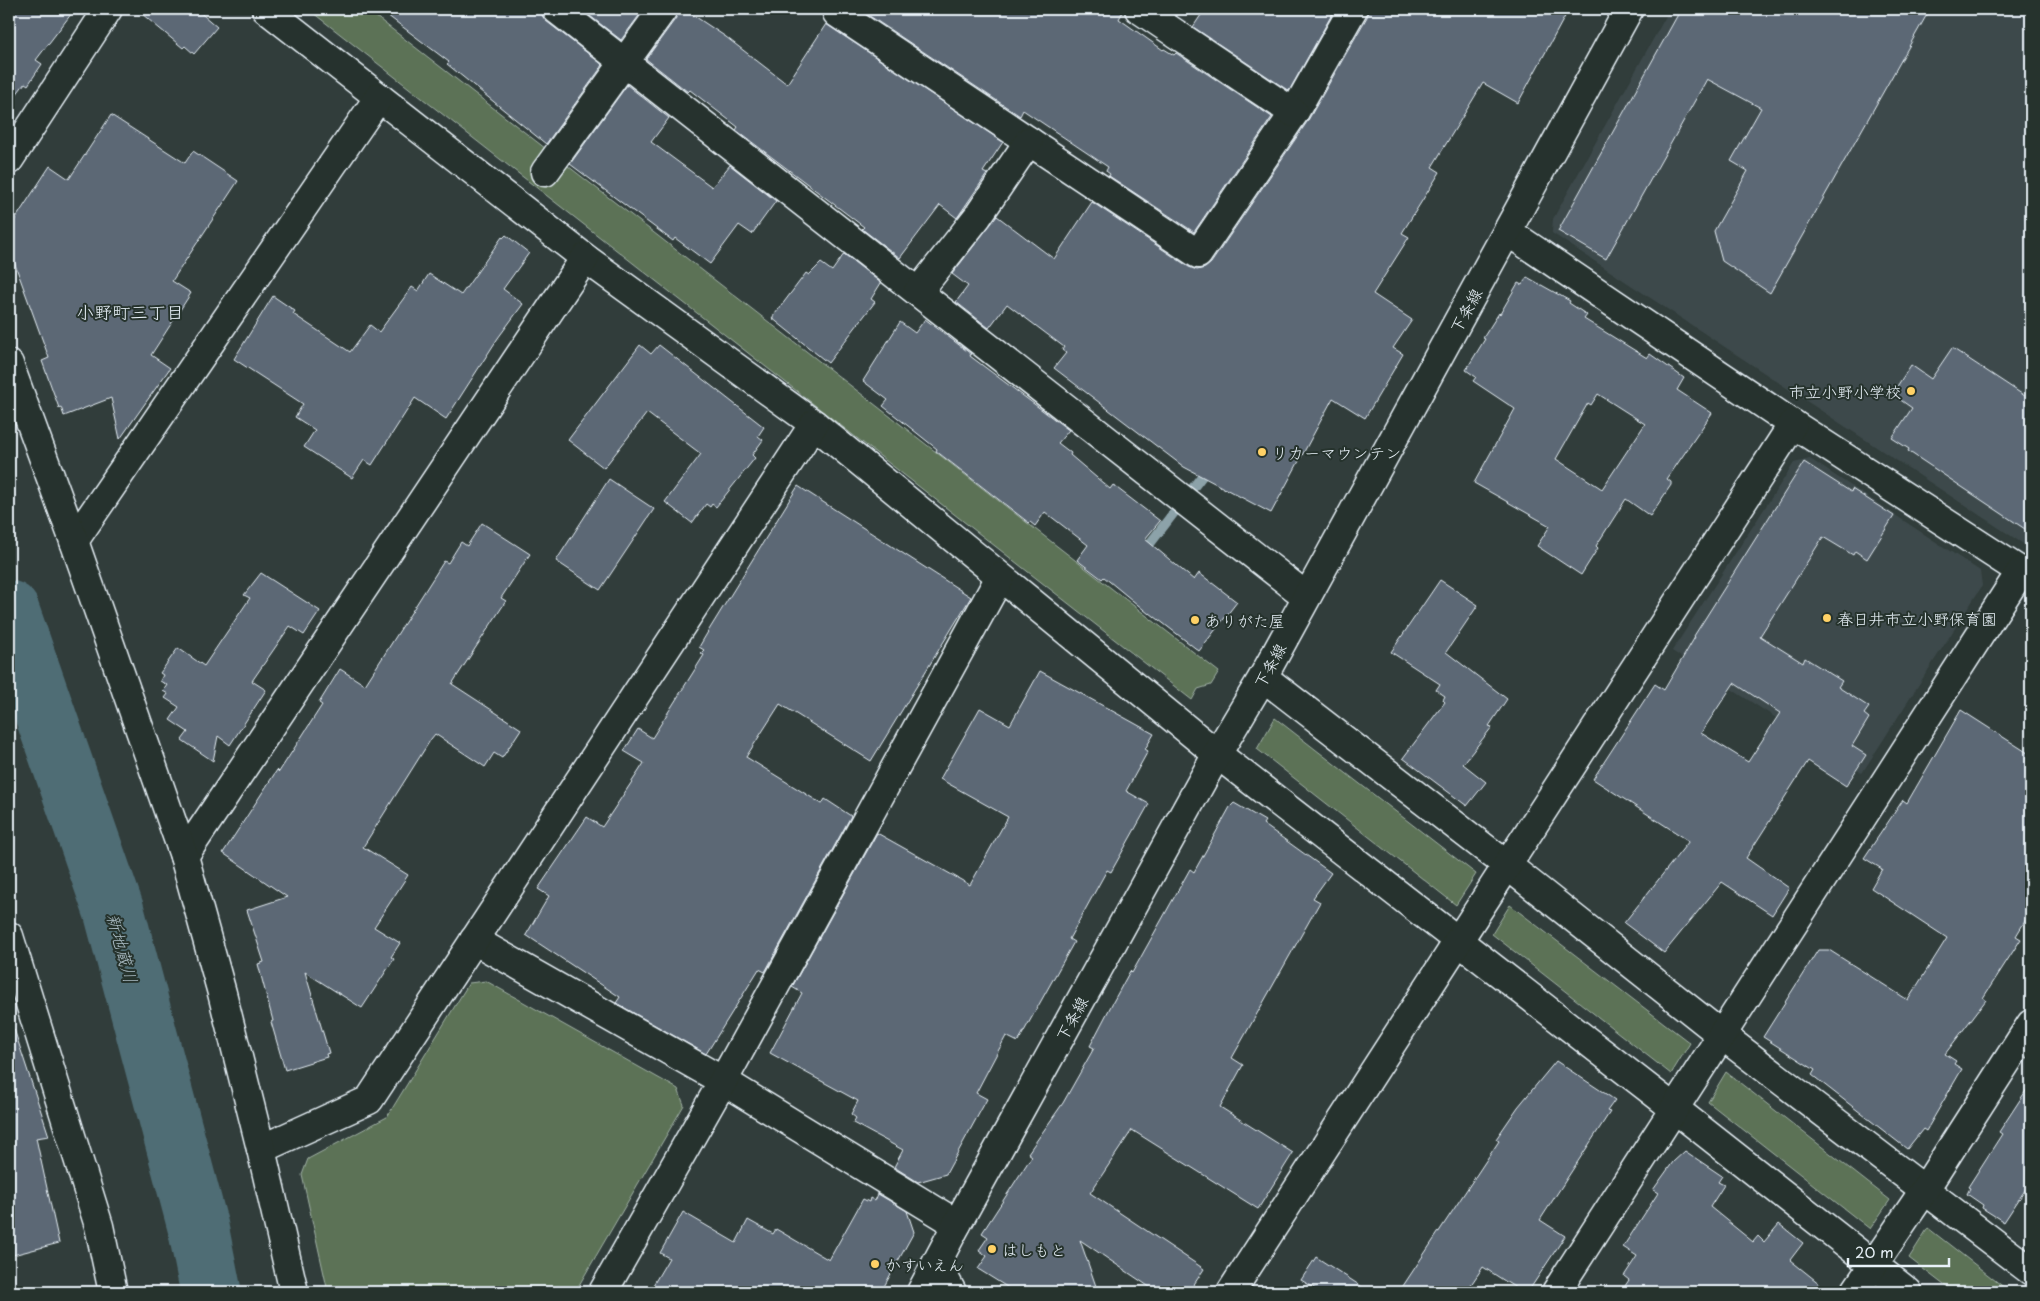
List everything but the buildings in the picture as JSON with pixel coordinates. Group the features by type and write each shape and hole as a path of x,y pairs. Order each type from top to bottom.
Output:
{"street":[{"path":"9,160 108,9"},
{"path":"266,9 585,258 814,424 1217,754 1676,1109 1908,1292"},
{"path":"556,9 1306,596"},
{"path":"545,172 663,9"},
{"path":"840,9 837,13 1198,254 1294,114 1353,9"},
{"path":"1139,9 1294,114"},
{"name":"下条線","path":"921,1292 1217,754 1263,678 1306,596 1629,9"},
{"path":"74,541 379,97"},
{"path":"918,292 978,216 1029,141"},
{"path":"1508,232 1793,424 2026,575 1556,1292"},
{"path":"184,856 585,258"},
{"path":"9,364 74,541 184,856 222,992 294,1292"},
{"path":"261,1149 369,1100 814,424"},
{"path":"1231,1292 1793,424"},
{"path":"603,1292 723,1081 1000,577"},
{"path":"1263,678 1508,866 1723,1036 2031,1270"},
{"path":"9,936 14,974 99,1226 113,1292"},
{"path":"474,940 723,1081 957,1224"},
{"path":"1855,1292 1925,1190 2031,1024"},
{"path":"937,1264 952,1292"}],"shaded area":[{"name":"市立小野小学校","path":"1670,9 2031,9 2031,549 1552,233 1553,219"},
{"name":"春日井市立小野保育園","path":"1810,459 1980,571 1982,586 1862,773 1672,651 1794,463"}],"green space":[{"path":"308,9 366,9 1219,672 1211,685 1198,689 1192,700"},
{"path":"1275,718 1476,874 1456,905 1257,749"},
{"path":"1510,905 1690,1043 1671,1074 1492,934"},
{"path":"486,981 678,1089 684,1105 575,1292 328,1292 302,1175 308,1159 387,1117 469,983"},
{"path":"1726,1072 1890,1200 1870,1229 1708,1102"},
{"path":"1928,1228 2010,1292 1953,1292 1909,1258"}],"waterway":[{"path":"1142,554 1209,467"},
{"name":"新地蔵川","path":"9,611 114,911 198,1227 211,1292"}],"place":[{"name":"市立小野小学校","path":"1911,391"},
{"name":"リカーマウンテン","path":"1262,452"},
{"name":"春日井市立小野保育園","path":"1827,618"},
{"name":"ありがた屋","path":"1195,620"},
{"name":"はしもと","path":"992,1249"},
{"name":"かすいえん","path":"875,1264"}],"district":[{"name":"小野町三丁目","path":"130,311"}]}
